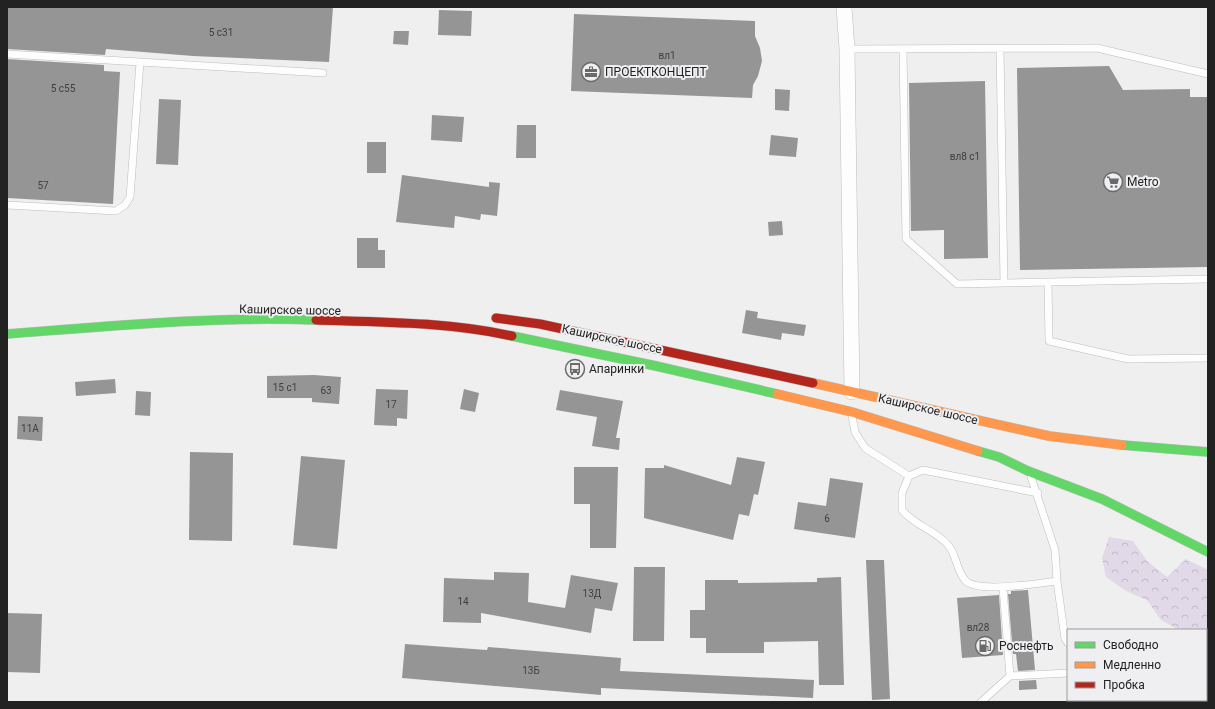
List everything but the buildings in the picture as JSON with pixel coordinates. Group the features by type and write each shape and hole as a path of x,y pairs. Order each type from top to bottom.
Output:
{"main road":[{"name":"Каширское шоссе","path":"255,310 350,311"},
{"name":"Каширское шоссе","path":"485,317 540,324 711,360 852,402"},
{"name":"Каширское шоссе","path":"7,334 167,320 242,318 398,323 479,329 852,402 1072,438 1208,452"},
{"path":"852,402 999,457 1028,471 1102,499 1208,552"},
{"path":"994,432 999,428 1014,428"},
{"path":"990,445 992,451 999,457"}],"street":[{"path":"844,7 847,49 852,402"}],"lane":[{"path":"847,49 1097,48 1208,74"},
{"path":"903,49 906,239 957,284 1208,279"},
{"path":"1000,49 1004,283"},
{"path":"7,54 323,73"},
{"path":"7,205 116,211 125,205 130,198 140,62"},
{"path":"1048,282 1049,341 1128,360 1208,358"},
{"path":"852,402 855,432 865,448 909,476"},
{"path":"1038,493 922,470 909,476 902,493 902,510 908,518 936,534 948,545 961,576 966,582 974,585 1003,588 1057,581"},
{"path":"1028,471 1038,493 1055,550 1057,581 1065,639 1067,642"},
{"path":"1003,588 1010,676"},
{"path":"981,702 1010,676 1067,673"}],"green space":[{"path":"1109,537 1133,541 1147,561 1167,577 1186,559 1208,570 1208,680 1207,629 1177,629 1161,620 1147,600 1126,591 1106,577 1102,558"}],"traffic: fast":[{"path":"7,334 123,325 238,319 316,320"},
{"path":"512,336 656,366 777,394"},
{"path":"1122,445 1208,452"},
{"path":"978,451 999,457 1028,471 1102,499 1208,552"}],"traffic: slow":[{"path":"813,383 1049,436 1122,445"},
{"path":"777,394 852,412 978,451"}],"traffic: jam":[{"path":"496,318 540,324 813,383"},
{"path":"316,320 439,325 488,331 512,336"}],"place":[{"name":"ПРОЕКТКОНЦЕПТ","path":"591,72"},
{"name":"Metro","path":"1113,182"},
{"name":"Апаринки","path":"575,369"},
{"name":"Роснефть","path":"985,646"}]}
